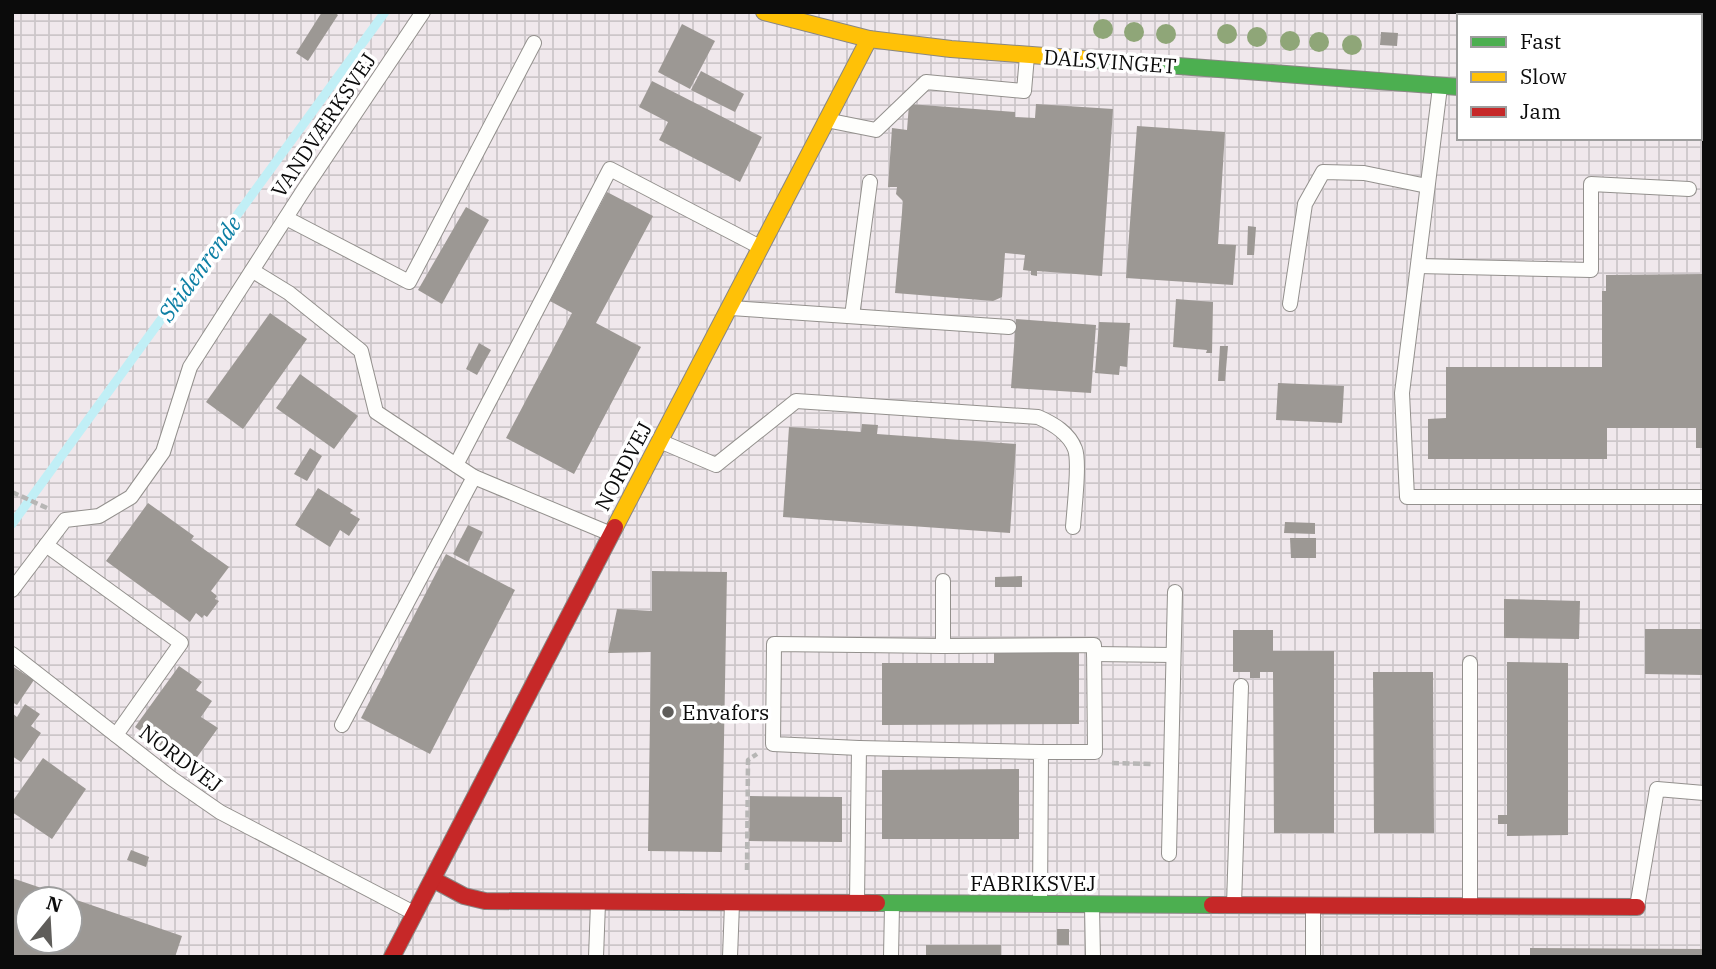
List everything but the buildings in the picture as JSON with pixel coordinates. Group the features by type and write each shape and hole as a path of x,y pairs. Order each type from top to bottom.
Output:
{"street":[{"name":"DALSVINGET","path":"764,12 869,39 1027,55 1457,87"},
{"name":"NORDVEJ","path":"392,957 869,39"},
{"name":"FABRIKSVEJ","path":"434,880 464,896 485,901 1637,907"}],"lane":[{"name":"VANDVÆRKSVEJ","path":"46,545 65,520 99,516 131,497 163,452 190,367 423,12"},
{"path":"286,218 409,282 534,43"},
{"path":"827,120 876,130 926,82 1024,92 1027,55"},
{"path":"1440,85 1402,393 1407,497 1704,497"},
{"path":"456,466 610,169 761,247"},
{"path":"1290,304 1305,204 1323,172 1364,173 1427,186"},
{"path":"852,317 870,182"},
{"path":"1418,266 1591,270 1591,184 1689,189"},
{"path":"253,271 289,293 361,351 376,412 474,477 611,534"},
{"path":"730,308 1009,327"},
{"path":"661,441 716,465 796,401 1038,417 1051,422 1066,434 1076,451 1073,527"},
{"path":"342,725 474,477"},
{"path":"12,590 46,545 180,643 116,735"},
{"path":"943,581 943,646"},
{"path":"1169,854 1175,592"},
{"path":"774,645 943,646 1094,645 1095,752 773,744 774,645"},
{"name":"NORDVEJ","path":"12,654 171,779 220,812 414,913"},
{"path":"1094,654 1173,655"},
{"path":"1470,663 1470,906"},
{"path":"1234,905 1241,686"},
{"path":"857,903 859,748"},
{"path":"1040,904 1041,752"},
{"path":"1637,907 1657,789 1704,793"},
{"path":"596,957 598,902"},
{"path":"730,957 739,902"},
{"path":"891,957 892,903"},
{"path":"1092,904 1093,957"},
{"path":"1313,905 1313,957"}],"path":[{"path":"12,492 46,507"},
{"path":"739,902 748,760 773,744"},
{"path":"1095,752 1106,763 1171,765"}],"shaded area":[{"path":"12,12 1704,12 1704,957 12,957"}],"waterway":[{"name":"Skidenrende","path":"12,524 385,12"}],"traffic: fast":[{"path":"1084,59 1457,87"},
{"path":"877,903 1212,905"}],"traffic: slow":[{"path":"764,12 869,39 951,49 1084,59"},
{"path":"615,527 869,39"}],"traffic: jam":[{"path":"392,957 615,527"},
{"path":"434,880 464,896 485,901 877,903"},
{"path":"1212,905 1637,907"}],"place":[{"name":"Envafors","path":"668,712"}]}
